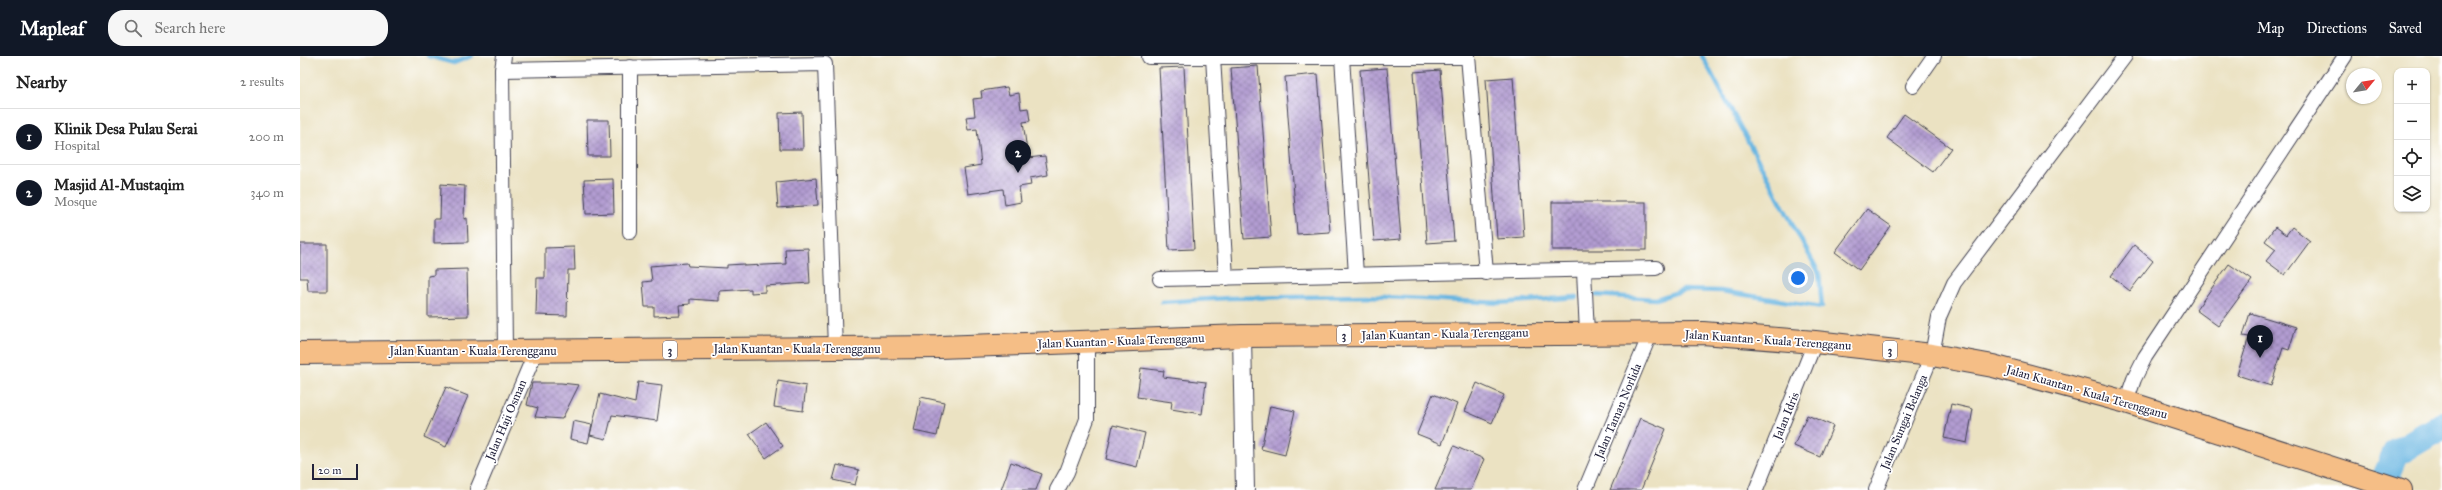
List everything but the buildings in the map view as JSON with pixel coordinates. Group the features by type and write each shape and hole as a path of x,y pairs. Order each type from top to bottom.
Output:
{"highway":[{"name":"Jalan Kuantan - Kuala Terengganu","path":"300,353 835,348 1087,343 1242,336 1651,332 1702,333 1815,342 1932,355 1993,366 2126,402 2321,463 2401,490"}],"street":[{"path":"504,56 502,70 505,350"},
{"path":"1913,86 1934,56"},
{"name":"Jalan Sungai Belanga","path":"1876,490 1932,355 1939,317 1954,283 2125,56"},
{"path":"2126,402 2134,379 2145,357 2345,56"},
{"path":"1149,57 1468,57 1486,273"},
{"path":"1213,57 1226,278"},
{"path":"1342,57 1356,275"},
{"path":"502,70 825,64 835,348"},
{"path":"630,67 630,232"},
{"path":"1160,279 1584,271 1656,268"},
{"path":"1584,271 1587,333"},
{"name":"Jalan Taman Norlida","path":"1584,490 1651,332"},
{"path":"1242,336 1245,490"},
{"name":"Jalan Idris","path":"1756,490 1815,342"},
{"path":"1057,490 1067,472 1087,419 1087,343"},
{"name":"Jalan Haji Osman","path":"477,490 536,351"}],"waterway":[{"path":"428,56 454,63 472,56"},
{"path":"1596,295 1656,299 1684,290 1721,291 1822,307 1819,273 1702,56"},
{"path":"1162,302 1228,298 1366,296 1500,303 1576,297"},
{"path":"2380,490 2396,453 2442,426"}],"place":[{"name":"Masjid Al-Mustaqim","path":"1018,173"},
{"name":"Klinik Desa Pulau Serai","path":"2260,358"}]}
